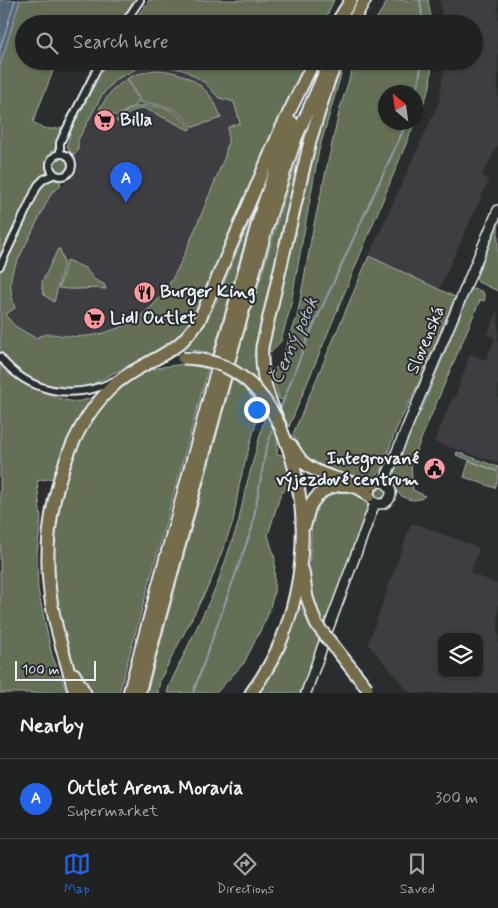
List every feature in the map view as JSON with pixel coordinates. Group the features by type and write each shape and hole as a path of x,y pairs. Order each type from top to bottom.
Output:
{"highway":[{"path":"357,15 366,0"},
{"path":"360,15 366,0"},
{"path":"75,693 62,648 52,600 48,567 50,529 56,497 69,455 88,416 106,393 128,374 181,343 199,321 279,133 310,70"},
{"path":"139,693 265,199 287,136 315,70"},
{"path":"129,693 222,366 296,138 326,70"},
{"path":"333,70 310,141 262,346 262,364 264,386 289,445 300,498 307,598 316,624 369,691"},
{"path":"142,366 183,358 205,359 215,362 242,376 264,398 280,426"},
{"path":"289,445 304,463 313,470 359,484 379,483"},
{"path":"251,693 269,664 289,618 300,570 302,545 311,504 318,495 327,489 348,485 359,488 372,500"},
{"path":"62,648 70,667 86,693"}],"street":[{"path":"130,15 140,0"},
{"path":"60,154 60,143 63,136 96,70"},
{"path":"0,266 38,185 44,179 55,174 65,175 69,172 72,167 68,157 60,154 53,157 50,162 51,170 55,174"},
{"name":"Slovenská","path":"379,483 498,210"},
{"path":"0,357 10,369 28,381 50,390 62,392 91,390 128,374"},
{"path":"327,632 372,500 369,489 379,483 389,487 391,497 383,504 372,500"},
{"path":"306,693 324,642"}],"shaded area":[{"path":"440,0 498,0 498,144 482,176 489,180 439,289 369,256 439,102 444,70 483,70 483,15 442,15"},
{"path":"134,70 186,71 200,79 219,98 234,102 240,123 228,127 225,156 173,281 159,299 129,324 97,335 68,336 47,333 35,338 32,337 15,326 5,315 15,307 10,288 14,268 52,192 59,189 72,176 76,167 74,154 76,153 78,140 102,95 110,84"},
{"path":"498,311 498,463 434,442 453,398 455,398 470,354 486,360 495,338 487,335"},
{"path":"411,524 420,525 479,548 470,573 498,584 498,693 410,693 368,644"}],"green space":[{"path":"20,0 134,0 125,15 15,15"},
{"path":"149,0 334,0 327,15 138,15"},
{"path":"388,0 428,0 430,15 379,15"},
{"path":"15,16 15,70 53,70 33,122 47,129 62,127 55,148 47,159 45,168 52,180 60,181 61,186 52,192 14,268 11,293 15,308 5,315 15,326 35,338 49,334 68,336 94,335 128,324 155,303 174,275 225,156 228,127 240,123 234,102 219,98 205,83 182,70 302,70 187,329 172,343 89,386 70,389 59,387 52,395 64,400 80,401 97,395 70,434 53,478 37,481 41,520 37,553 38,590 52,655 67,693 0,693 0,65"},
{"path":"102,70 134,70 115,80 102,95 78,140 78,151 74,154 71,153 67,146 70,132"},
{"path":"154,70 177,73 196,82 211,97 221,118 193,127 179,113 170,108 141,103 128,78"},
{"path":"338,70 342,70 319,150 290,309 281,341 271,352 267,347 307,164 330,86"},
{"path":"352,70 431,70 430,87 423,104 423,85 378,85 378,130 412,130 289,427 280,407 283,400 279,399 271,372 280,364 297,317 313,229 340,108"},
{"path":"127,79 139,103 117,116 99,109 113,89"},
{"path":"145,105 159,106 174,112 191,128 189,130 144,108 130,113 120,123 116,121 129,110"},
{"path":"301,150 256,342 254,357 258,346 256,365 260,386 234,367 287,190"},
{"path":"58,158 64,158 68,165 64,172 58,172 54,168 54,162"},
{"path":"252,216 213,354 184,348 201,329 215,305"},
{"path":"498,223 498,291 478,282 476,278"},
{"path":"58,249 60,249 64,263 54,302 44,295 42,282"},
{"path":"369,256 455,297 420,380 395,432 382,470 369,479 358,478 318,467 308,461 299,451 293,434"},
{"path":"67,260 85,268 95,280 104,284 106,289 59,288"},
{"path":"476,289 483,292 484,301 480,300 411,463 413,490 425,496 414,500 403,497 394,489 391,479 417,416 422,409 469,293 471,290"},
{"path":"184,364 208,369 119,693 91,693 80,678 73,662 54,598 53,560 60,498 69,468 81,439 96,412 116,391 140,374 162,367"},
{"path":"232,379 250,393 257,419 240,481 233,522 211,581 160,680 158,693 147,693"},
{"path":"266,413 276,432 277,454 286,456 292,479 280,496 268,535 275,559 274,594 267,617 244,663 216,693 167,693 217,585 238,524"},
{"path":"457,452 498,467 498,471 456,455"},
{"path":"469,461 498,472 495,488 464,477"},
{"path":"377,486 383,486 387,493 383,500 377,500 373,496 373,490"},
{"path":"341,489 363,494 368,503 366,515 300,693 259,693 282,650 299,605 309,621 309,568 312,519 315,504 325,494"}],"water":[{"path":"0,0 20,0 15,15 0,65"}],"waterway":[{"name":"Černý potok","path":"420,0 422,15"},
{"name":"Černý potok","path":"418,85 420,70"},
{"name":"Černý potok","path":"279,412 307,340 403,130"},
{"name":"Černý potok","path":"193,693 252,528 266,449 274,426"}],"place":[{"name":"Billa","path":"104,120"},
{"name":"Outlet Arena Moravia","path":"126,203"},
{"name":"Burger King","path":"144,292"},
{"name":"Lidl Outlet","path":"94,318"},
{"name":"Integrované výjezdové centrum","path":"435,469"}]}
